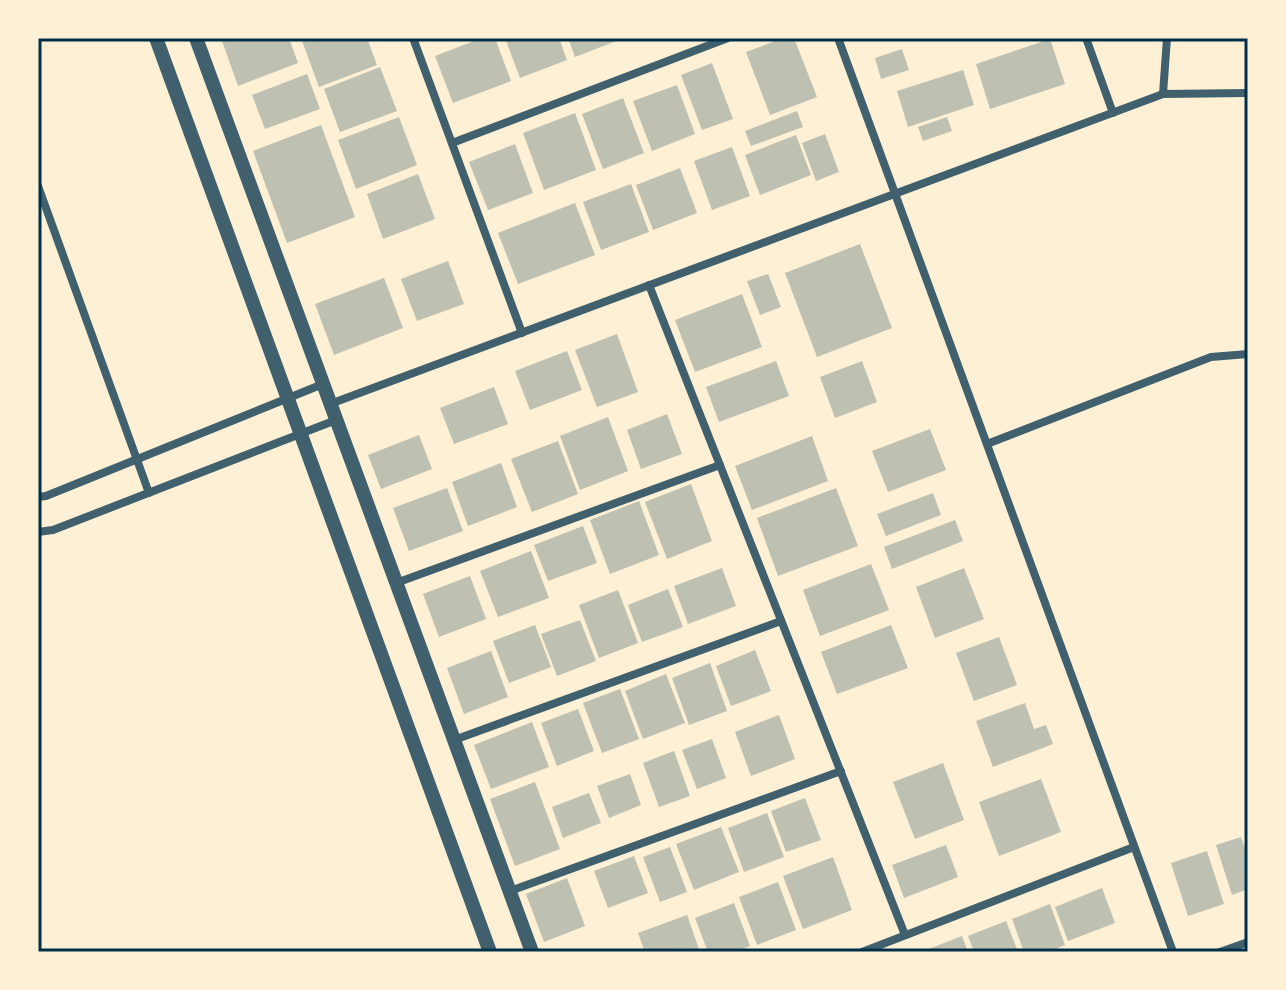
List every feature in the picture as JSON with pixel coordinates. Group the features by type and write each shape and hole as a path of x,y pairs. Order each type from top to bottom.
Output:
{"street":[{"path":"156,38 490,952"},
{"path":"196,38 532,952"},
{"path":"413,38 522,333"},
{"path":"452,143 728,38"},
{"path":"838,38 1173,952"},
{"path":"1086,38 1113,113"},
{"path":"1163,94 1167,38"},
{"path":"330,404 1163,94 1248,93"},
{"path":"38,186 149,493"},
{"path":"649,285 905,935"},
{"path":"987,444 1211,357 1248,354"},
{"path":"38,497 323,384"},
{"path":"38,532 53,530 336,420"},
{"path":"396,583 720,465"},
{"path":"454,740 781,621"},
{"path":"510,891 841,771"},
{"path":"862,952 1134,847"},
{"path":"1220,952 1248,942"}],"building":[{"path":"221,38 289,38 298,63 238,86"},
{"path":"301,38 367,38 377,65 319,87"},
{"path":"482,38 495,38 511,81 453,103 435,56"},
{"path":"505,38 559,38 567,60 520,78"},
{"path":"568,38 624,38 575,57"},
{"path":"783,38 794,38 817,97 770,115 746,52"},
{"path":"1050,39 1065,84 990,109 976,64"},
{"path":"902,49 909,70 881,79 875,58"},
{"path":"712,63 733,119 702,130 681,75"},
{"path":"380,67 397,111 340,132 324,89"},
{"path":"963,70 974,105 908,127 897,91"},
{"path":"307,74 320,109 265,129 252,95"},
{"path":"677,85 695,134 652,151 633,101"},
{"path":"623,98 644,153 603,169 582,114"},
{"path":"797,111 803,127 751,146 745,131"},
{"path":"575,113 596,170 544,190 523,133"},
{"path":"399,117 417,165 356,189 338,140"},
{"path":"947,117 952,131 923,141 918,127"},
{"path":"321,125 355,217 287,243 253,151"},
{"path":"825,134 839,172 816,181 802,143"},
{"path":"796,135 811,175 760,195 745,155"},
{"path":"515,144 533,193 488,210 469,162"},
{"path":"732,147 750,196 712,210 694,161"},
{"path":"680,168 697,213 653,230 636,185"},
{"path":"418,174 435,219 383,239 367,194"},
{"path":"631,184 649,232 601,250 583,202"},
{"path":"575,203 595,255 518,284 498,233"},
{"path":"860,244 892,328 817,357 785,273"},
{"path":"448,261 464,304 417,321 401,279"},
{"path":"768,274 781,307 760,315 747,281"},
{"path":"384,278 403,328 334,355 315,304"},
{"path":"742,294 762,347 695,372 675,320"},
{"path":"617,334 638,392 597,407 575,350"},
{"path":"567,351 582,390 530,410 515,371"},
{"path":"776,361 789,396 719,422 706,387"},
{"path":"862,361 877,402 835,418 820,377"},
{"path":"494,387 508,424 454,444 440,408"},
{"path":"667,414 682,454 641,469 627,430"},
{"path":"608,417 628,471 580,490 560,436"},
{"path":"930,429 946,470 888,492 872,451"},
{"path":"419,435 432,469 381,489 368,455"},
{"path":"812,436 828,481 752,510 735,466"},
{"path":"558,441 578,494 532,512 511,459"},
{"path":"501,463 517,507 468,526 452,482"},
{"path":"691,484 712,541 667,559 645,502"},
{"path":"447,488 463,531 409,551 393,508"},
{"path":"836,488 858,546 778,576 757,518"},
{"path":"933,493 941,515 886,536 877,514"},
{"path":"639,501 659,555 610,574 590,520"},
{"path":"955,520 963,541 892,569 884,547"},
{"path":"583,526 597,563 548,581 534,545"},
{"path":"531,551 549,598 498,617 480,571"},
{"path":"871,564 889,610 820,636 803,590"},
{"path":"722,568 736,606 688,624 674,586"},
{"path":"964,568 984,619 935,638 916,587"},
{"path":"470,576 486,619 439,637 423,594"},
{"path":"668,589 683,627 642,642 628,605"},
{"path":"618,590 638,643 599,658 579,605"},
{"path":"580,620 596,661 557,676 541,634"},
{"path":"535,625 551,667 509,683 493,641"},
{"path":"891,625 908,668 837,694 821,652"},
{"path":"999,637 1017,685 974,701 956,653"},
{"path":"755,650 771,691 731,706 716,666"},
{"path":"491,651 508,697 464,714 447,668"},
{"path":"710,663 727,711 689,725 672,678"},
{"path":"666,674 685,723 643,739 625,691"},
{"path":"620,689 639,739 602,753 583,703"},
{"path":"1025,703 1034,729 1046,725 1053,744 993,767 976,721"},
{"path":"578,709 594,751 557,766 541,723"},
{"path":"779,715 795,759 751,776 735,732"},
{"path":"532,722 549,767 491,789 474,745"},
{"path":"712,739 726,778 697,789 682,750"},
{"path":"674,751 690,796 659,807 643,763"},
{"path":"943,763 964,820 915,839 893,782"},
{"path":"630,774 641,805 609,818 597,786"},
{"path":"1041,779 1061,832 999,856 979,802"},
{"path":"535,782 560,849 515,866 490,799"},
{"path":"589,793 601,823 563,838 552,807"},
{"path":"805,798 821,840 786,852 771,811"},
{"path":"767,813 784,857 744,872 728,828"},
{"path":"721,827 739,872 694,890 676,844"},
{"path":"1241,837 1248,858 1248,889 1232,895 1216,845"},
{"path":"946,845 958,877 904,898 892,865"},
{"path":"670,847 687,892 660,902 643,857"},
{"path":"1207,851 1224,904 1188,916 1171,863"},
{"path":"634,856 648,893 608,908 594,871"},
{"path":"833,857 852,910 803,929 783,876"},
{"path":"567,878 585,926 544,942 526,894"},
{"path":"778,882 796,930 757,945 739,897"},
{"path":"1102,888 1115,923 1068,941 1055,907"},
{"path":"734,903 750,946 734,952 708,952 695,918"},
{"path":"1050,904 1065,945 1048,952 1024,952 1012,919"},
{"path":"687,915 700,952 645,952 638,933"},
{"path":"1006,921 1018,952 974,952 968,936"},
{"path":"962,936 968,952 921,952"}]}
